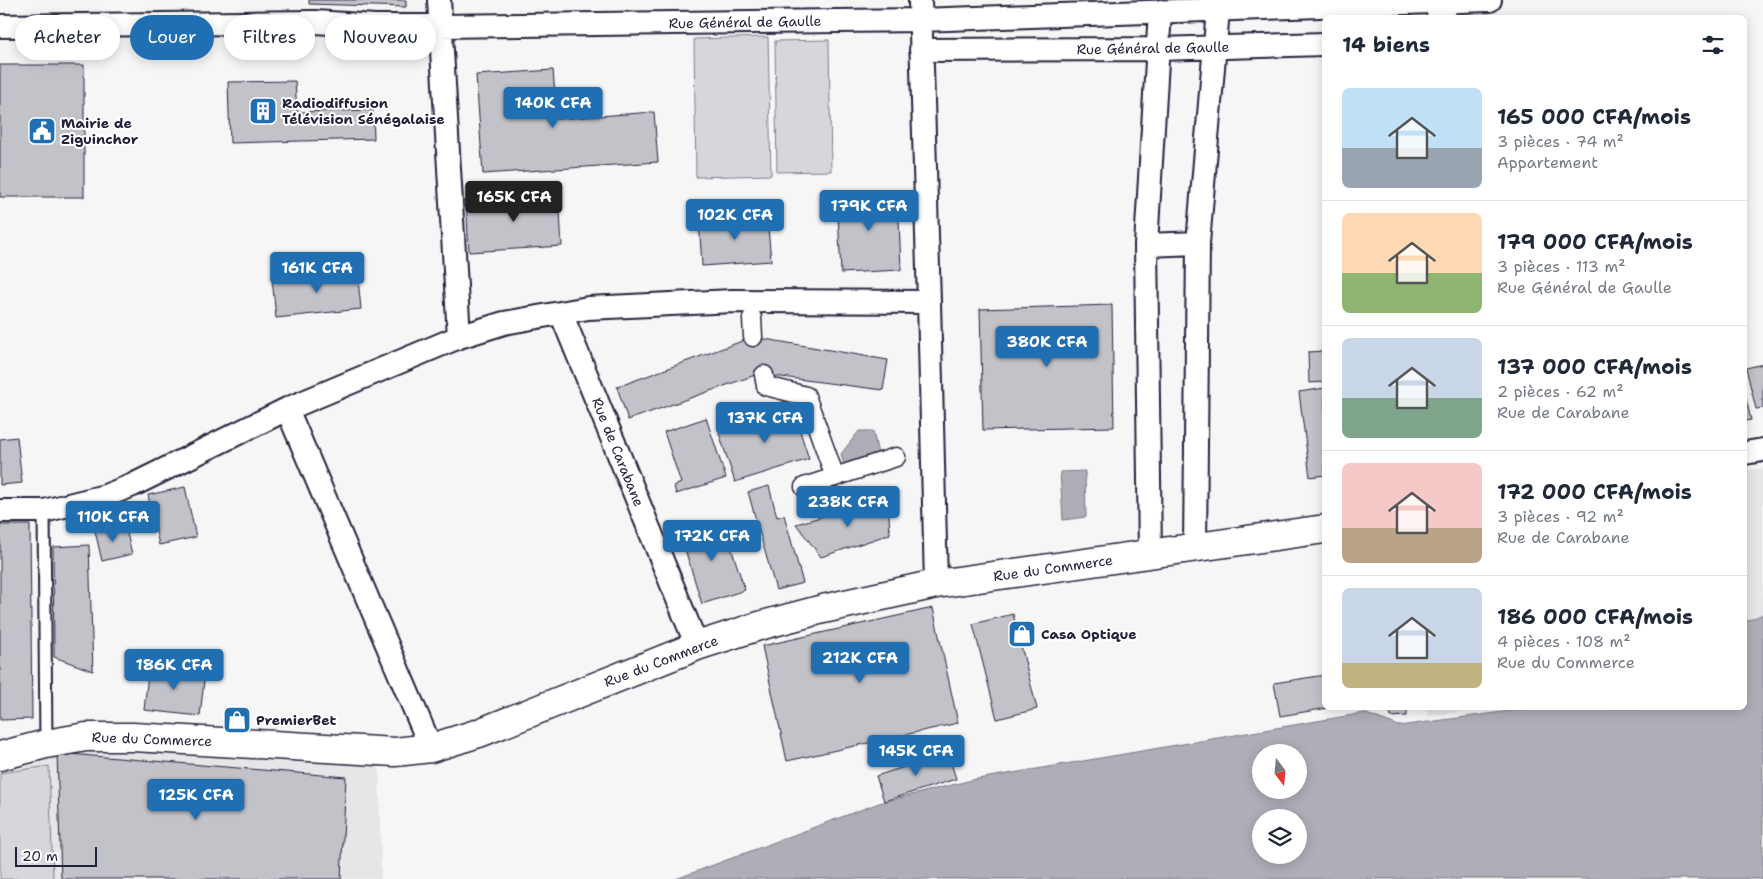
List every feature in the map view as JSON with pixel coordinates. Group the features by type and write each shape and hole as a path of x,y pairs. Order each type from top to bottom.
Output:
{"street":[{"path":"438,0 459,337"},
{"name":"Rue Général de Gaulle","path":"0,26 316,22 375,26 439,26 920,10 1160,12 1442,6 1490,0"},
{"path":"920,10 936,584"},
{"path":"1196,547 1198,243 1218,10"},
{"path":"1150,555 1146,245 1160,12"},
{"name":"Rue Général de Gaulle","path":"921,50 1158,49 1322,44"},
{"path":"1146,245 1198,243"},
{"path":"0,511 44,511 105,496 133,485 287,409 459,337 504,323 588,308 733,301 929,302"},
{"name":"Rue de Carabane","path":"562,313 697,646"},
{"path":"752,318 753,337"},
{"path":"764,375 766,386 806,396 834,478"},
{"path":"287,409 432,748"},
{"path":"1747,453 1763,450"},
{"path":"804,487 896,457"},
{"name":"Rue du Commerce","path":"0,756 46,744 86,737 134,737 395,752 432,748 488,729 697,646 759,626 823,609 936,584 1322,529"}],"lane":[{"path":"44,511 46,744"}],"shaded area":[{"path":"768,37 771,175 696,177 694,39"},
{"path":"829,40 831,171 777,172 775,41"},
{"path":"859,431 873,431 878,454 844,465 841,454"},
{"path":"1763,468 1763,614 1747,621 1747,471"},
{"path":"1085,471 1086,517 1063,520 1060,472"},
{"path":"1763,614 1763,879 676,879 879,803 972,780 1364,713 1399,726 1517,710 1747,710 1747,621"},
{"path":"1427,710 1476,710 1428,716"},
{"path":"46,744 379,750 381,879 0,879 0,756"},
{"path":"49,766 53,879 0,879 0,773"}],"building":[{"path":"309,0 406,0 406,7 309,4"},
{"name":"Mairie de Ziguinchor","path":"0,65 84,65 84,197 0,197"},
{"path":"553,70 557,119 654,112 658,162 483,174 476,75"},
{"name":"Radiodiffusion Télévision Sénégalaise","path":"295,81 297,112 373,110 374,139 230,143 228,82"},
{"path":"898,192 901,270 841,273 837,195"},
{"path":"559,194 562,246 469,252 466,200"},
{"path":"767,216 771,261 702,266 699,220"},
{"path":"357,269 361,309 276,318 272,278"},
{"path":"1112,305 1114,427 983,430 980,309"},
{"path":"753,337 888,360 883,390 758,374 628,420 617,387"},
{"path":"1322,351 1322,382 1309,383 1308,352"},
{"path":"1763,364 1763,408 1756,409 1747,368"},
{"path":"1322,388 1322,475 1310,477 1299,392"},
{"path":"790,400 809,459 735,482 719,433 768,417 765,408"},
{"path":"1747,403 1751,420 1747,421"},
{"path":"706,418 726,478 676,494 674,486 681,483 664,432"},
{"path":"17,437 22,483 0,485 0,439"},
{"path":"769,486 777,517 784,515 803,583 776,590 748,492"},
{"path":"185,487 196,537 159,545 148,495"},
{"path":"888,498 890,534 821,557 796,524"},
{"path":"722,520 745,590 702,604 680,533"},
{"path":"0,525 30,525 32,719 0,720"},
{"path":"125,525 132,554 102,561 95,531"},
{"path":"89,545 93,671 54,657 53,547"},
{"path":"933,608 958,723 787,761 762,646"},
{"path":"1013,614 1037,709 997,719 973,624"},
{"path":"149,666 205,672 200,716 144,710"},
{"path":"1322,675 1322,709 1280,716 1274,683"},
{"path":"1390,710 1407,710 1407,716 1391,717"},
{"path":"57,753 346,777 341,879 61,879"},
{"path":"948,753 956,779 884,801 876,776"}],"place":[{"name":"Radiodiffusion Télévision Sénégalaise","path":"263,111"},
{"name":"Mairie de Ziguinchor","path":"42,131"},
{"name":"Casa Optique","path":"1022,634"},
{"name":"PremierBet","path":"237,720"}]}
